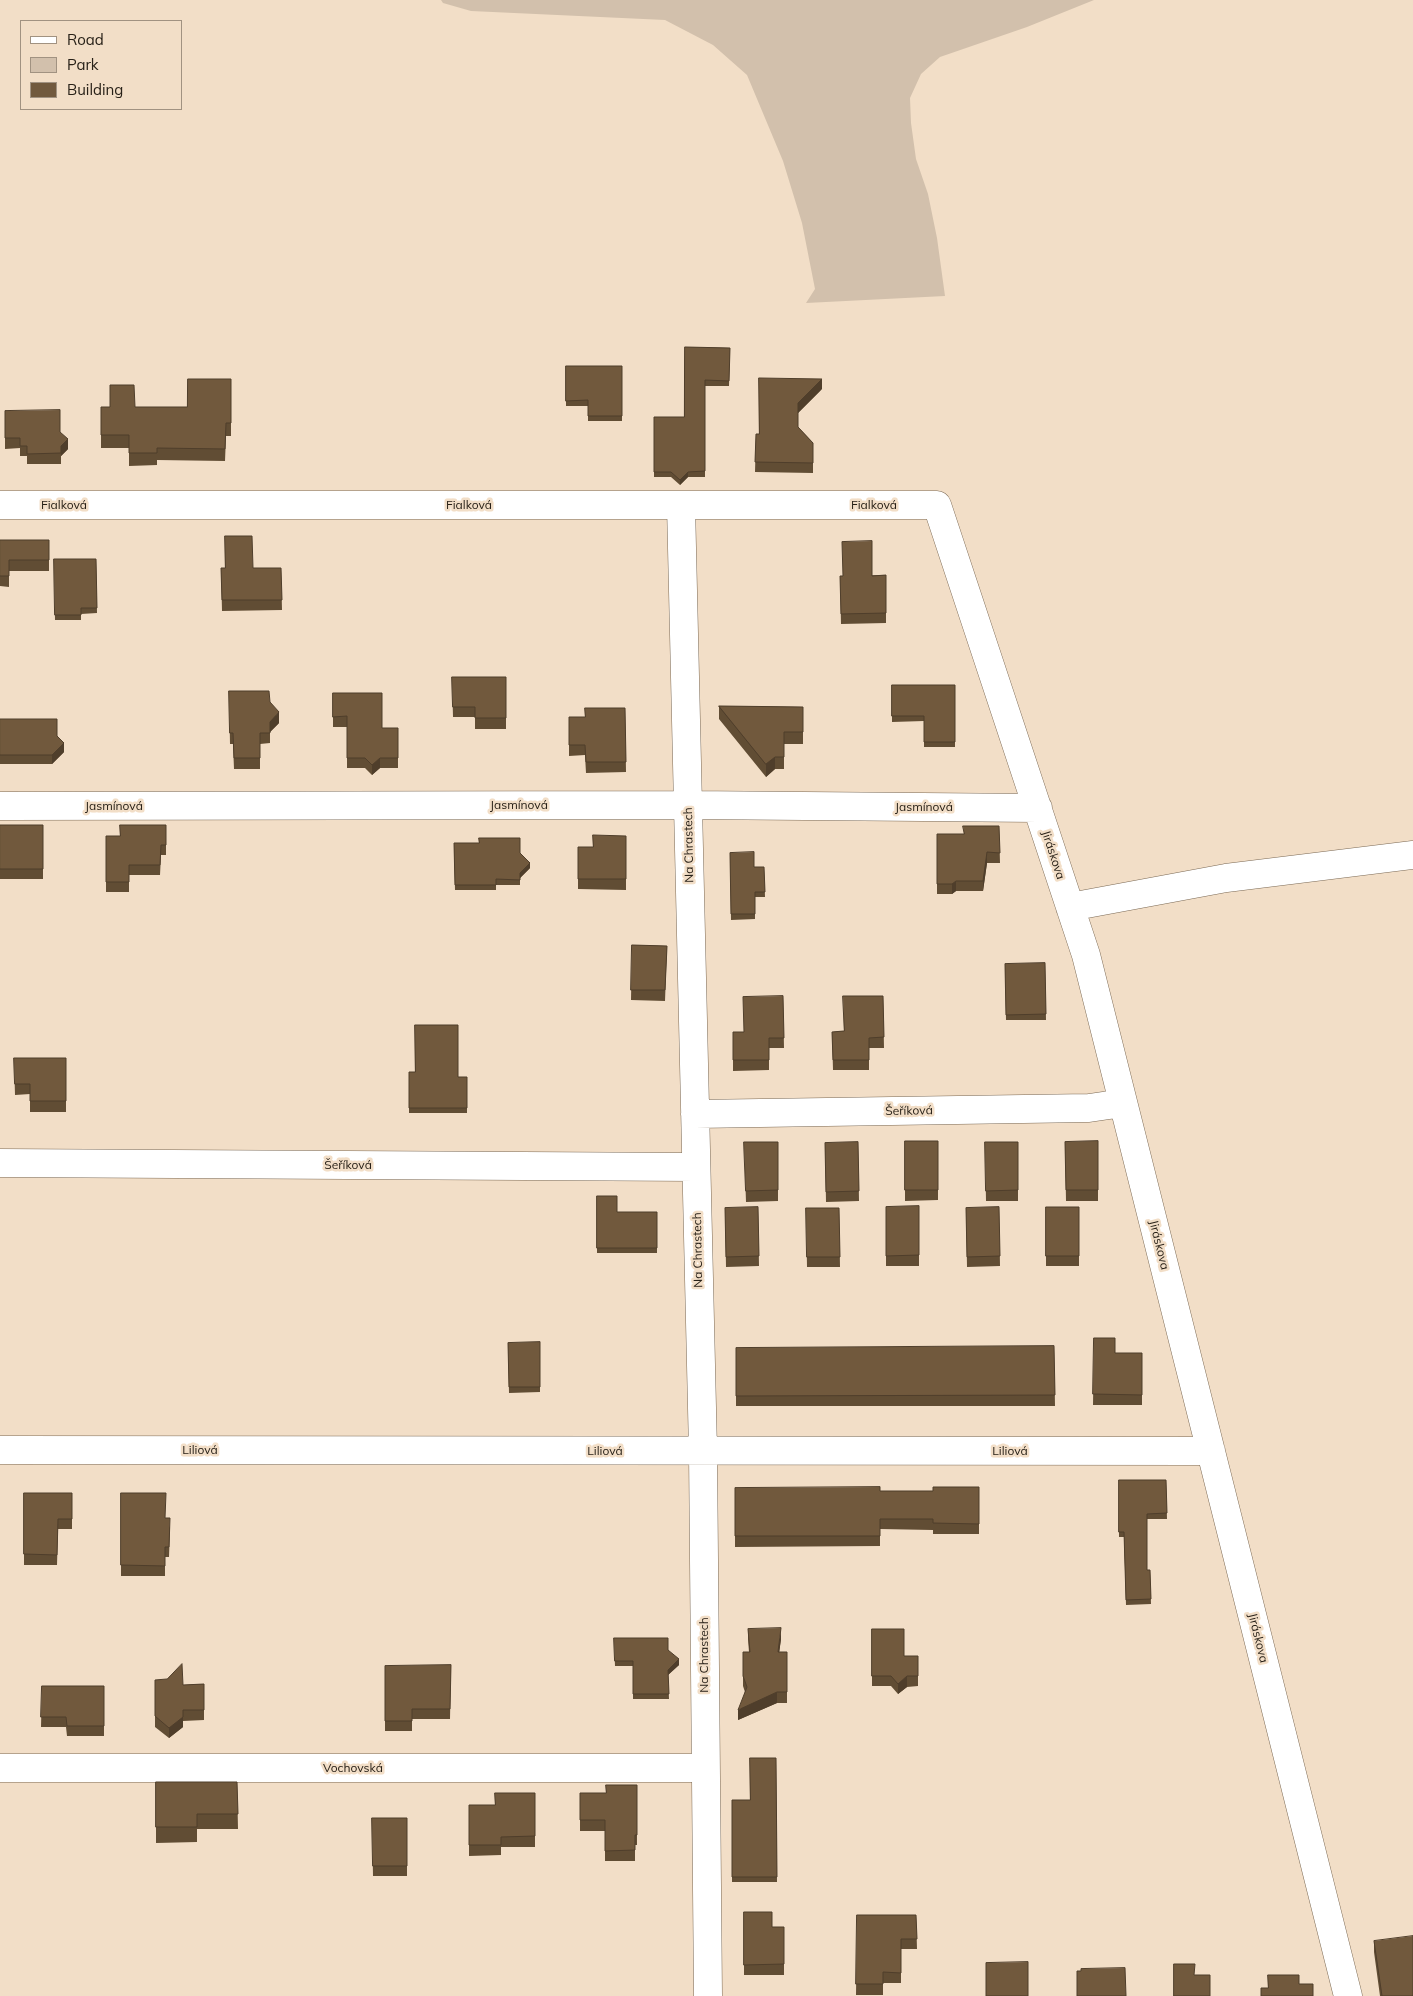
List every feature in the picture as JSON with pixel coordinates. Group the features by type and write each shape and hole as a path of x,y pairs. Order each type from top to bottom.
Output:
{"street":[{"name":"Fialková","path":"0,505 937,504"},
{"name":"Jiráskova","path":"937,504 1086,955 1348,1996"},
{"name":"Na Chrastech","path":"681,505 703,1451 708,1996"},
{"name":"Jasmínová","path":"0,806 688,805 1038,808"},
{"path":"1070,907 1226,878 1413,855"},
{"name":"Šeříková","path":"695,1114 1089,1108 1123,1102"},
{"name":"Šeříková","path":"0,1163 696,1167"},
{"name":"Liliová","path":"0,1450 1211,1452"},
{"name":"Vochovská","path":"0,1768 705,1768"}],"green space":[{"path":"441,0 1094,0 1027,27 940,57 921,74 910,98 911,123 916,159 928,194 937,238 945,296 806,303 815,289 802,223 783,161 747,75 713,45 665,20 471,11 443,3"}],"building":[{"path":"685,347 730,348 729,381 705,380 705,471 688,472 680,480 671,472 654,472 654,417 684,417"},
{"path":"566,366 622,366 622,416 588,416 588,400 566,401"},
{"path":"759,378 822,379 798,403 798,427 813,443 813,463 755,462 756,434 759,434"},
{"path":"188,379 231,379 231,423 226,423 225,449 157,448 157,453 129,453 129,435 101,435 101,407 110,407 110,385 134,385 135,407 187,407"},
{"path":"60,410 60,432 68,439 61,446 61,453 27,454 27,446 20,446 20,438 5,438 5,411"},
{"path":"225,536 252,536 253,568 281,568 282,600 222,600 221,568 225,568"},
{"path":"0,540 49,540 49,560 9,560 9,576 0,576"},
{"path":"872,541 872,576 886,575 886,613 841,614 840,576 843,576 842,542"},
{"path":"54,559 96,559 97,608 81,608 81,615 55,615"},
{"path":"452,677 506,677 506,718 475,718 475,707 453,707"},
{"path":"892,685 955,685 955,742 924,742 924,716 892,716"},
{"path":"229,691 269,691 270,702 279,712 270,722 270,733 260,733 260,758 234,758 233,733 230,733"},
{"path":"333,693 382,693 382,728 398,728 398,758 380,758 372,765 365,758 347,758 347,716 333,717"},
{"path":"719,706 803,707 803,732 784,732 784,757 775,757 766,764"},
{"path":"585,708 625,708 626,762 586,762 585,745 569,745 569,717 585,717"},
{"path":"0,719 57,719 57,736 64,743 52,755 0,755"},
{"path":"0,825 43,825 43,869 0,869"},
{"path":"120,825 166,825 166,845 161,845 160,865 129,865 129,882 106,882 106,836 120,836"},
{"path":"963,826 999,826 1000,853 987,852 983,881 956,881 952,884 937,884 937,834 964,834"},
{"path":"593,835 626,836 626,879 578,879 578,847 593,847"},
{"path":"479,838 520,838 520,853 530,863 520,873 520,880 496,879 496,885 455,885 454,843 479,843"},
{"path":"754,852 754,867 764,867 765,892 755,892 755,914 731,914 730,853"},
{"path":"632,945 667,946 665,990 631,990"},
{"path":"1045,963 1046,1014 1006,1015 1005,964"},
{"path":"783,996 784,1038 769,1038 769,1060 733,1060 733,1032 744,1032 743,997"},
{"path":"843,996 883,996 884,1037 869,1038 869,1060 833,1060 832,1032 844,1031"},
{"path":"415,1025 458,1025 458,1077 467,1077 467,1108 409,1108 409,1072 415,1072"},
{"path":"14,1058 66,1058 66,1101 30,1101 30,1084 15,1084"},
{"path":"905,1141 938,1141 938,1190 905,1190"},
{"path":"1098,1141 1098,1190 1066,1190 1065,1142"},
{"path":"744,1142 778,1142 778,1190 746,1191"},
{"path":"858,1142 859,1191 826,1192 825,1143"},
{"path":"985,1142 1018,1142 1018,1190 986,1191"},
{"path":"597,1196 617,1196 617,1212 657,1212 657,1248 597,1248"},
{"path":"919,1206 919,1255 886,1256 886,1207"},
{"path":"758,1207 759,1256 726,1257 725,1208"},
{"path":"999,1207 1000,1256 967,1257 966,1208"},
{"path":"1046,1207 1079,1207 1079,1256 1046,1256"},
{"path":"806,1208 839,1208 840,1257 807,1257"},
{"path":"1094,1338 1115,1338 1115,1353 1142,1353 1142,1395 1093,1394"},
{"path":"540,1342 540,1387 509,1387 508,1343"},
{"path":"1054,1346 1055,1395 736,1396 736,1348"},
{"path":"1119,1480 1166,1480 1167,1513 1147,1514 1147,1570 1150,1570 1151,1599 1126,1600 1124,1532 1119,1532"},
{"path":"880,1487 880,1491 933,1491 933,1487 979,1487 979,1524 933,1523 933,1519 880,1519 880,1536 735,1536 735,1488"},
{"path":"24,1493 72,1493 72,1519 58,1519 57,1555 24,1554"},
{"path":"121,1493 166,1493 165,1518 170,1518 169,1547 165,1547 165,1566 121,1565"},
{"path":"781,1628 778,1652 787,1652 787,1692 777,1692 738,1710 747,1687 743,1676 743,1652 750,1652 748,1629"},
{"path":"872,1629 904,1629 904,1656 918,1656 918,1676 907,1676 898,1684 891,1676 872,1676"},
{"path":"614,1638 668,1638 668,1650 679,1659 668,1670 669,1694 633,1694 633,1661 615,1661"},
{"path":"182,1664 183,1685 204,1684 204,1710 183,1710 183,1717 169,1728 155,1716 155,1680 167,1679"},
{"path":"451,1665 450,1709 412,1709 412,1721 385,1721 385,1666"},
{"path":"42,1686 104,1686 104,1726 67,1726 66,1717 41,1717"},
{"path":"750,1758 776,1758 777,1877 732,1877 732,1800 750,1800"},
{"path":"156,1782 237,1782 238,1814 197,1814 197,1827 156,1827"},
{"path":"606,1785 637,1785 637,1835 635,1835 635,1850 605,1851 605,1820 580,1820 580,1793 606,1793"},
{"path":"495,1793 535,1793 535,1836 501,1837 501,1845 469,1845 469,1805 495,1805"},
{"path":"372,1818 407,1818 407,1866 373,1866"},
{"path":"744,1912 772,1912 772,1927 784,1927 784,1964 744,1965"},
{"path":"857,1915 916,1915 917,1939 901,1939 901,1973 883,1972 883,1984 856,1984"},
{"path":"1413,1936 1413,1996 1382,1996 1374,1941"},
{"path":"1028,1962 1028,1996 986,1996 986,1963"},
{"path":"1174,1964 1195,1964 1194,1975 1210,1975 1210,1996 1174,1996"},
{"path":"1125,1968 1126,1996 1077,1996 1077,1971 1081,1971 1081,1969"},
{"path":"1268,1975 1299,1975 1299,1984 1313,1984 1313,1996 1261,1996 1261,1988 1268,1988"}]}
